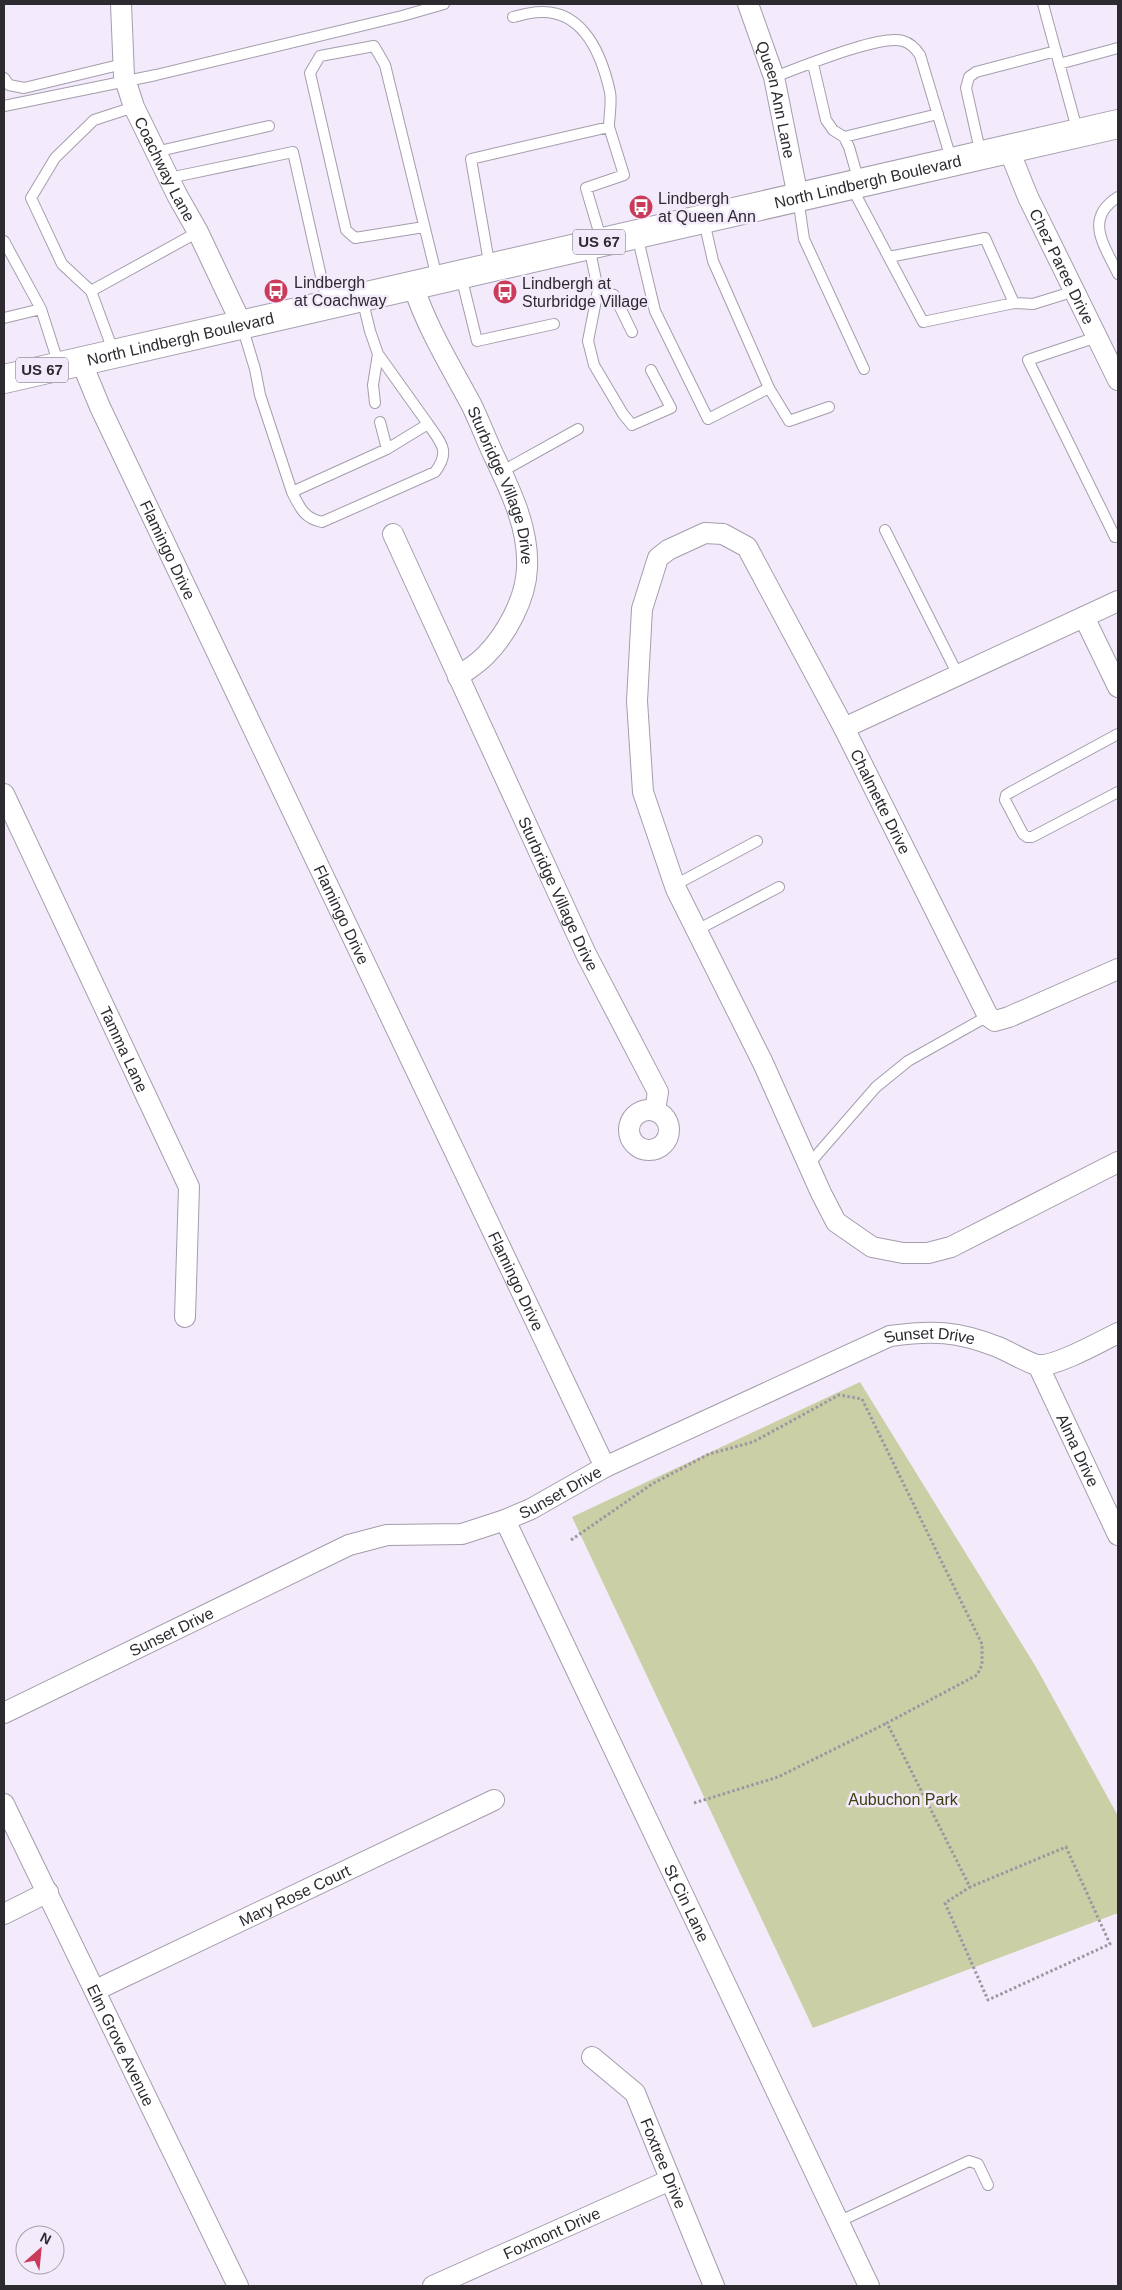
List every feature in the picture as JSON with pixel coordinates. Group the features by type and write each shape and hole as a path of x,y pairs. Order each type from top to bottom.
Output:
{"main road":[{"name":"North Lindbergh Boulevard","path":"4,379 1118,124"}],"street":[{"name":"Coachway Lane","path":"121,4 124,72 134,107 198,232 242,325"},
{"name":"Queen Ann Lane","path":"748,4 774,77 798,197"},
{"name":"Chez Paree Drive","path":"1009,150 1028,197 1118,380"},
{"name":"Sturbridge Village Drive","path":"437,280 422,314 472,407 520,515 526,545 526,577 522,593 513,614 500,638 484,657 458,677"},
{"name":"Flamingo Drive","path":"70,364 104,416 605,1467"},
{"path":"844,728 747,547 723,534 705,532 668,550 658,558 642,609 637,701 643,792 675,885 763,1063 821,1193 836,1222 872,1246 903,1253 928,1253 951,1247 1118,1162"},
{"name":"Sturbridge Village Drive","path":"393,534 586,954 658,1092 655,1110"},
{"name":"Chalmette Drive","path":"988,1016 844,728 1118,601"},
{"path":"1084,617 1118,687"},
{"name":"Tamma Lane","path":"4,794 189,1187 185,1317"},
{"path":"988,1016 995,1021 1009,1017 1118,969"},
{"name":"Sunset Drive","path":"4,1713 349,1545 387,1534 462,1534 505,1520 531,1509 605,1467 890,1336 946,1332 994,1345 1038,1365"},
{"path":"1038,1365 1063,1360 1118,1333"},
{"name":"Alma Drive","path":"1038,1365 1118,1535"},
{"name":"St Cin Lane","path":"505,1520 869,2286"},
{"name":"Mary Rose Court","path":"96,1990 494,1800"},
{"name":"Elm Grove Avenue","path":"4,1804 96,1990 238,2286"},
{"path":"4,1914 48,1892"},
{"name":"Foxtree Drive","path":"592,2056 636,2093 714,2286"},
{"name":"Foxmont Drive","path":"433,2286 670,2180"}],"lane":[{"path":"4,78 9,85 24,88 124,72 402,16 444,4"},
{"path":"1043,4 1079,134"},
{"path":"513,17 541,12 563,15 582,26 597,50 610,94 608,128 624,175 586,188 595,243 598,290 588,341 594,365 623,414 632,425 670,408 651,370"},
{"path":"774,77 881,40 903,41 914,47 920,55 952,163"},
{"path":"424,227 360,238 355,238 346,230 310,73 320,56 374,46 385,65 437,280 477,341 554,324"},
{"path":"1059,64 1118,48"},
{"path":"981,156 966,88 969,77 976,72 1056,52"},
{"path":"814,64 826,120 844,138 855,184 889,257 923,322 1014,303 1033,304 1075,291"},
{"path":"4,106 124,72"},
{"path":"114,354 90,291 62,264 31,198 55,158 94,120 134,107"},
{"path":"844,138 938,114"},
{"path":"156,152 269,126"},
{"path":"490,269 471,159 608,128"},
{"path":"169,178 293,152 327,306"},
{"path":"798,197 804,239 864,369"},
{"path":"1118,198 1099,218 1098,231 1118,274"},
{"path":"704,219 713,261 770,388 789,421 829,407"},
{"path":"90,291 198,232"},
{"path":"637,234 654,311 708,419 770,388"},
{"path":"889,257 985,238 1014,303"},
{"path":"4,241 70,364"},
{"path":"598,290 614,295 632,332"},
{"path":"242,325 260,395 292,492 301,511 311,520 322,522 435,472 443,461 444,446 378,354 362,298"},
{"path":"4,318 41,309"},
{"path":"1097,337 1028,360 1115,537 1118,536"},
{"path":"376,403 373,385 378,354"},
{"path":"380,422 387,449"},
{"path":"292,492 387,449 428,424"},
{"path":"501,472 578,429"},
{"path":"885,530 958,675"},
{"path":"1118,734 1011,792 1006,795 1005,800 1023,834 1027,837 1032,837 1118,792"},
{"path":"675,885 757,841"},
{"path":"697,930 779,887"},
{"path":"809,1164 876,1087 908,1061 988,1016"},
{"path":"838,2222 969,2161 978,2164 988,2185"}],"path":[{"path":"571,1540 652,1484 709,1454 753,1442 839,1395 862,1399 982,1644 982,1665 977,1675 887,1723 778,1777 694,1803"},
{"path":"887,1723 970,1887"},
{"path":"1066,1847 1110,1944 988,2000 945,1903 970,1887 1066,1847"}],"green space":[{"name":"Aubuchon Park","path":"860,1382 1036,1667 1118,1816 1118,1913 813,2028 572,1517"}],"place":[{"name":"Lindbergh at Queen Ann","path":"641,207"},
{"name":"Lindbergh at Coachway","path":"276,291"},
{"name":"Lindbergh at Sturbridge Village","path":"505,292"}]}
